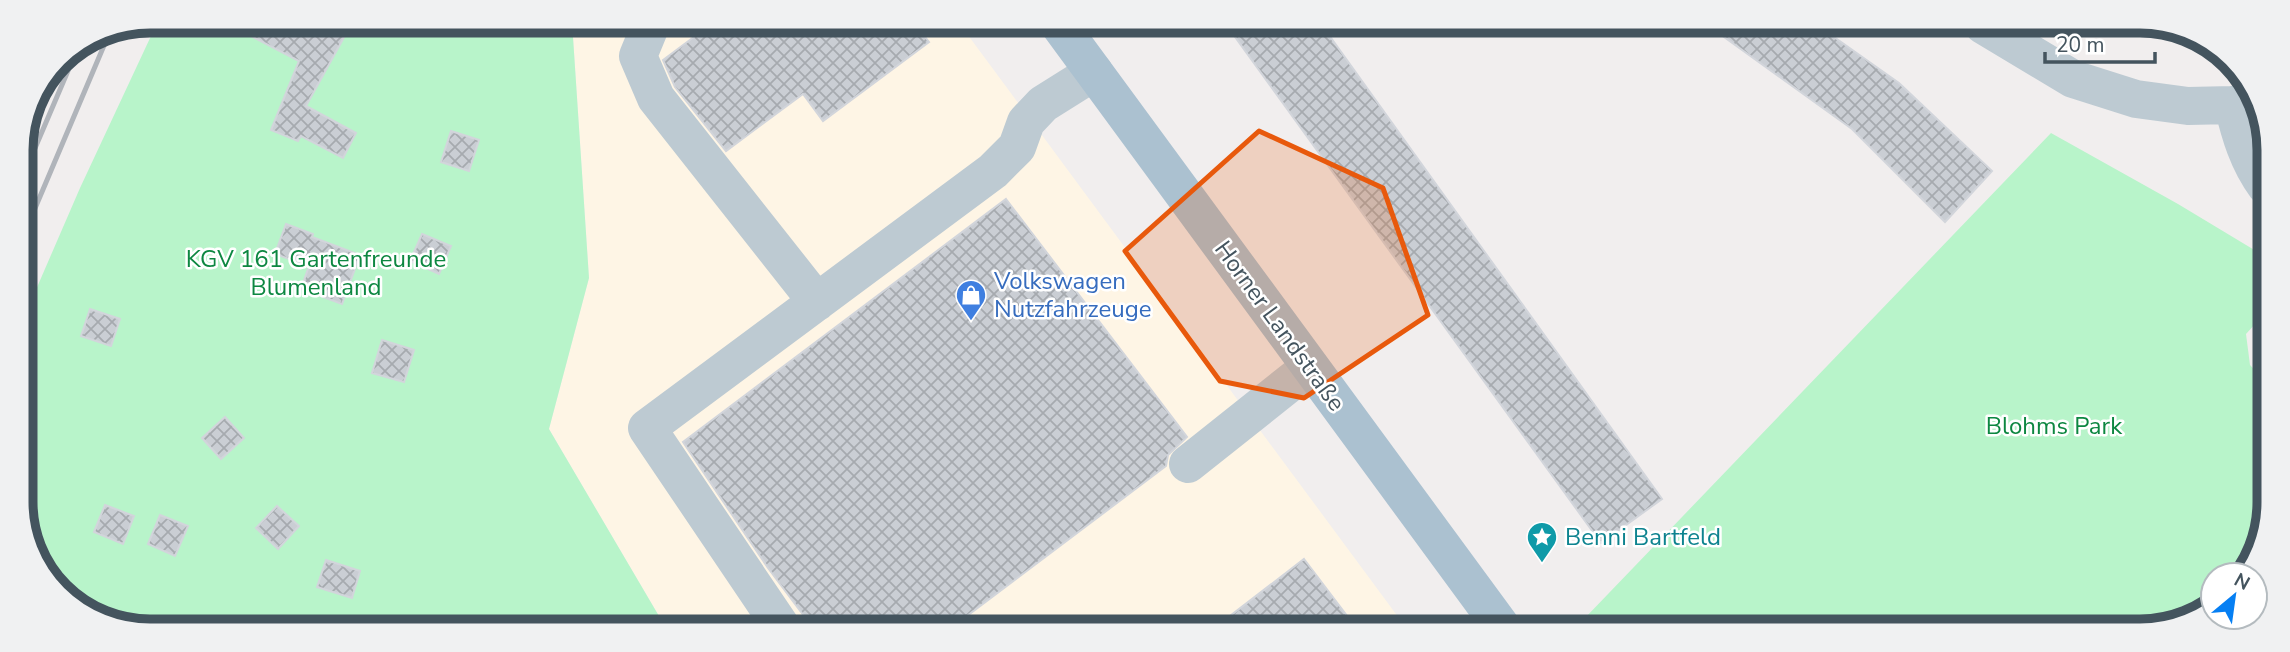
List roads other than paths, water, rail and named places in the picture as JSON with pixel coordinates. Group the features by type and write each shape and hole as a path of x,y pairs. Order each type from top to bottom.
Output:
{"main road":[{"name":"Horner Landstraße","path":"1065,33 1495,618"}],"street":[{"path":"647,33 638,56 656,98 817,302"},
{"path":"1996,33 2073,79 2136,99 2188,106 2243,103 2242,139 2257,174"},
{"path":"776,619 647,428 993,171 1017,147 1026,122 1043,104 1094,72"},
{"path":"1188,464 1310,367"}],"railway":[{"path":"34,211 105,43"},
{"path":"34,151 71,64"}],"place":[{"name":"Volkswagen Nutzfahrzeuge","path":"971,322"},
{"name":"Benni Bartfeld","path":"1542,564"}],"park label":[{"name":"KGV 161 Gartenfreunde Blumenland","path":"316,273"},
{"name":"Blohms Park","path":"2054,426"}]}
